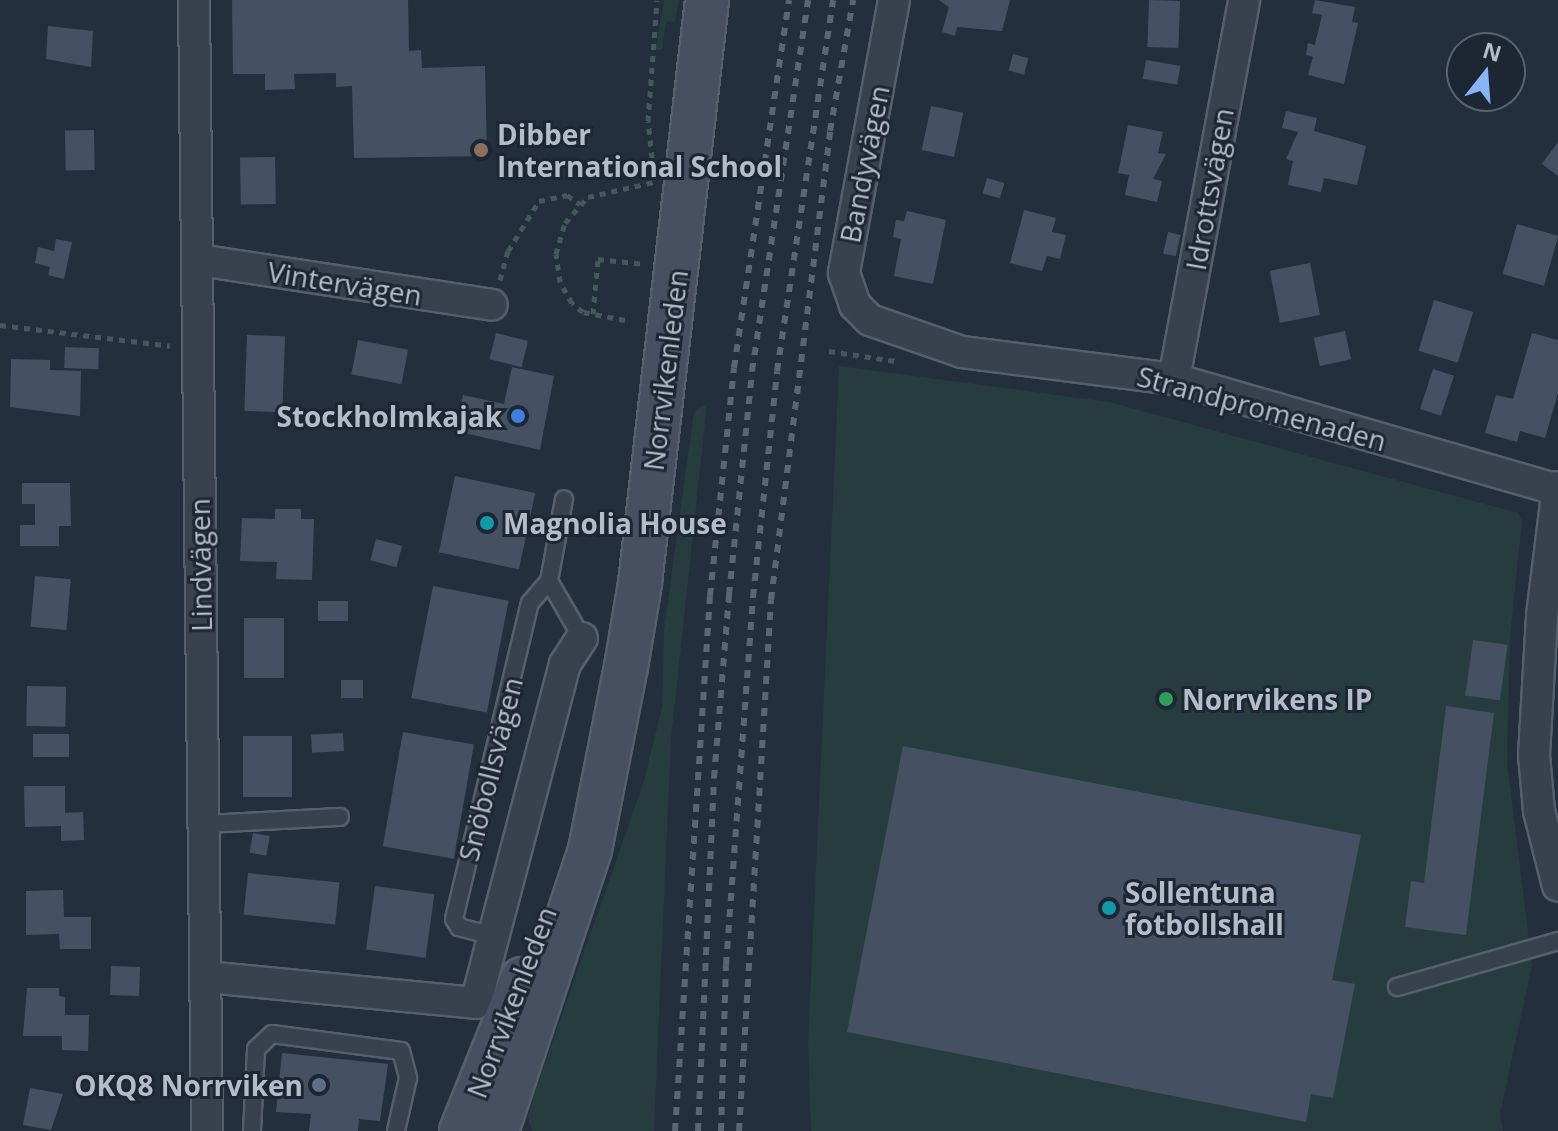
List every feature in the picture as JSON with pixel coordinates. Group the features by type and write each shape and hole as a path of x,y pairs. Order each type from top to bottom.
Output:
{"main road":[{"name":"Norrvikenleden","path":"497,1131 590,850 640,583 707,0"},
{"name":"Norrvikenleden","path":"461,1131 610,737"}],"street":[{"name":"Lindvägen","path":"194,0 207,1131"},
{"name":"Bandyvägen","path":"870,320 855,305 844,273 894,0"},
{"name":"Idrottsvägen","path":"1174,379 1244,0"},
{"name":"Vintervägen","path":"199,260 492,305"},
{"name":"Strandpromenaden","path":"870,320 962,352 1174,379 1558,489"},
{"path":"1558,489 1542,616 1534,755 1539,811 1558,886"},
{"name":"Snöbollsvägen","path":"207,977 476,1003 565,664 582,638"}],"lane":[{"name":"Snöbollsvägen","path":"494,936 459,927 454,919 530,603 549,581 564,499"},
{"name":"Snöbollsvägen","path":"549,581 582,638"},
{"path":"205,824 340,817"},
{"path":"1397,987 1558,941"},
{"path":"252,1131 256,1049 272,1034 401,1051 408,1078 396,1131"}],"path":[{"path":"625,320 593,314 572,303 557,268 565,223 580,204 605,191 655,182 648,121 650,57 657,0"},
{"path":"650,57 659,57"},
{"path":"492,305 508,251 532,208 553,194 567,195 580,204"},
{"path":"593,314 598,259 646,264"},
{"path":"0,325 197,349"}],"green space":[{"path":"664,0 679,0 675,21 666,22 662,50 656,49"},
{"name":"Norrvikens IP","path":"839,366 1109,402 1518,513 1522,521 1510,637 1507,761 1532,965 1500,1114 1503,1131 811,1131 808,1042"},
{"path":"707,404 671,739 654,1131 532,1131 528,1116 536,1089 644,781 662,707 664,630 693,418 695,410"}],"building":[{"path":"232,0 408,0 409,51 421,50 422,68 485,66 487,156 354,158 352,86 336,87 336,73 294,74 295,89 265,90 265,74 233,74"},
{"path":"939,0 1010,0 1002,31 957,27 955,36 942,32 949,7"},
{"path":"1149,0 1180,1 1178,48 1147,47"},
{"path":"1315,0 1355,7 1352,22 1358,23 1344,84 1308,75 1313,57 1306,55 1308,43 1315,45 1322,15 1312,13"},
{"path":"48,26 93,31 91,67 46,59"},
{"path":"1013,54 1028,58 1024,75 1009,70"},
{"path":"1146,60 1180,66 1177,85 1143,79"},
{"path":"931,106 963,113 954,157 922,150"},
{"path":"1286,111 1317,118 1314,131 1366,146 1357,185 1324,178 1321,192 1288,185 1293,161 1286,159 1298,132 1282,128"},
{"path":"1128,125 1163,132 1158,153 1166,154 1153,179 1162,181 1157,202 1125,195 1129,175 1118,173"},
{"path":"94,130 95,170 66,171 65,131"},
{"path":"1558,142 1558,176 1542,164"},
{"path":"275,157 276,204 241,205 240,158"},
{"path":"987,178 1004,183 1000,198 983,193"},
{"path":"1024,210 1056,218 1052,232 1066,235 1060,259 1047,256 1042,271 1010,263"},
{"path":"907,211 946,220 933,284 894,276 901,239 893,237 896,220 904,221"},
{"path":"1517,224 1558,236 1544,286 1503,274"},
{"path":"1168,232 1181,235 1176,256 1163,253"},
{"path":"56,239 72,242 64,279 48,275 50,267 35,263 38,247 54,251"},
{"path":"1310,263 1320,315 1280,323 1270,271"},
{"path":"1434,300 1473,312 1458,363 1419,351"},
{"path":"1345,331 1351,359 1320,366 1314,338"},
{"path":"496,333 528,341 521,367 489,359"},
{"path":"1532,333 1558,340 1558,393 1545,438 1520,431 1517,442 1485,433 1496,395 1513,399"},
{"path":"247,335 285,336 282,412 244,411"},
{"path":"358,340 408,350 401,384 351,374"},
{"path":"65,347 99,348 98,369 64,368"},
{"path":"11,359 50,360 50,370 81,371 80,416 10,407"},
{"path":"512,367 554,376 540,450 455,431 463,395 504,404"},
{"path":"1433,369 1454,376 1441,416 1420,409"},
{"name":"Magnolia House","path":"455,476 535,493 519,569 439,552"},
{"path":"22,483 70,483 71,526 59,526 59,546 20,546 20,525 35,525 35,504 22,504"},
{"path":"275,509 301,509 301,519 314,519 312,580 276,579 277,562 240,561 242,518 275,519"},
{"path":"376,539 402,546 396,567 370,560"},
{"path":"35,576 71,579 66,630 31,627"},
{"path":"433,586 509,601 487,713 411,698"},
{"path":"318,601 348,601 348,621 318,621"},
{"path":"244,618 284,618 284,678 244,678"},
{"path":"1473,640 1508,645 1500,700 1465,695"},
{"path":"341,680 363,680 363,698 341,698"},
{"path":"27,686 66,687 65,727 26,726"},
{"name":"Norrvikens IP","path":"1446,706 1494,713 1466,935 1405,927 1411,881 1424,883"},
{"path":"403,732 474,745 454,859 383,846"},
{"path":"343,733 344,751 312,753 311,735"},
{"path":"33,734 69,734 69,757 33,757"},
{"path":"243,736 292,736 292,797 243,797"},
{"name":"Sollentuna fotbollshall","path":"903,746 1361,835 1332,980 1355,984 1333,1098 1311,1094 1306,1122 847,1032"},
{"path":"24,786 65,786 65,813 83,812 84,840 61,841 61,826 25,827"},
{"path":"253,833 270,836 266,856 250,853"},
{"path":"248,873 339,883 335,924 244,915"},
{"path":"375,886 434,894 426,958 366,949"},
{"path":"63,890 64,917 91,917 91,949 60,949 59,934 26,935 26,891"},
{"path":"111,966 140,967 139,996 110,995"},
{"path":"27,988 59,988 59,996 65,997 65,1015 89,1015 88,1051 62,1050 62,1036 23,1036"},
{"path":"282,1053 388,1064 380,1121 359,1119 358,1131 309,1131 311,1114 276,1112"},
{"path":"30,1088 63,1094 51,1130 23,1125"}],"railway":[{"path":"675,1131 710,596 734,368 789,0"},
{"path":"698,1131 714,778 729,595 752,371 808,0"},
{"path":"721,1131 726,965 753,597 777,371 833,0"},
{"path":"739,1131 771,600 830,131 853,0"}],"place":[{"name":"Dibber International School","path":"481,150"},
{"name":"Stockholmkajak","path":"518,416"},
{"name":"Magnolia House","path":"487,523"},
{"name":"Norrvikens IP","path":"1166,699"},
{"name":"Sollentuna fotbollshall","path":"1109,908"},
{"name":"OKQ8 Norrviken","path":"319,1085"}]}
